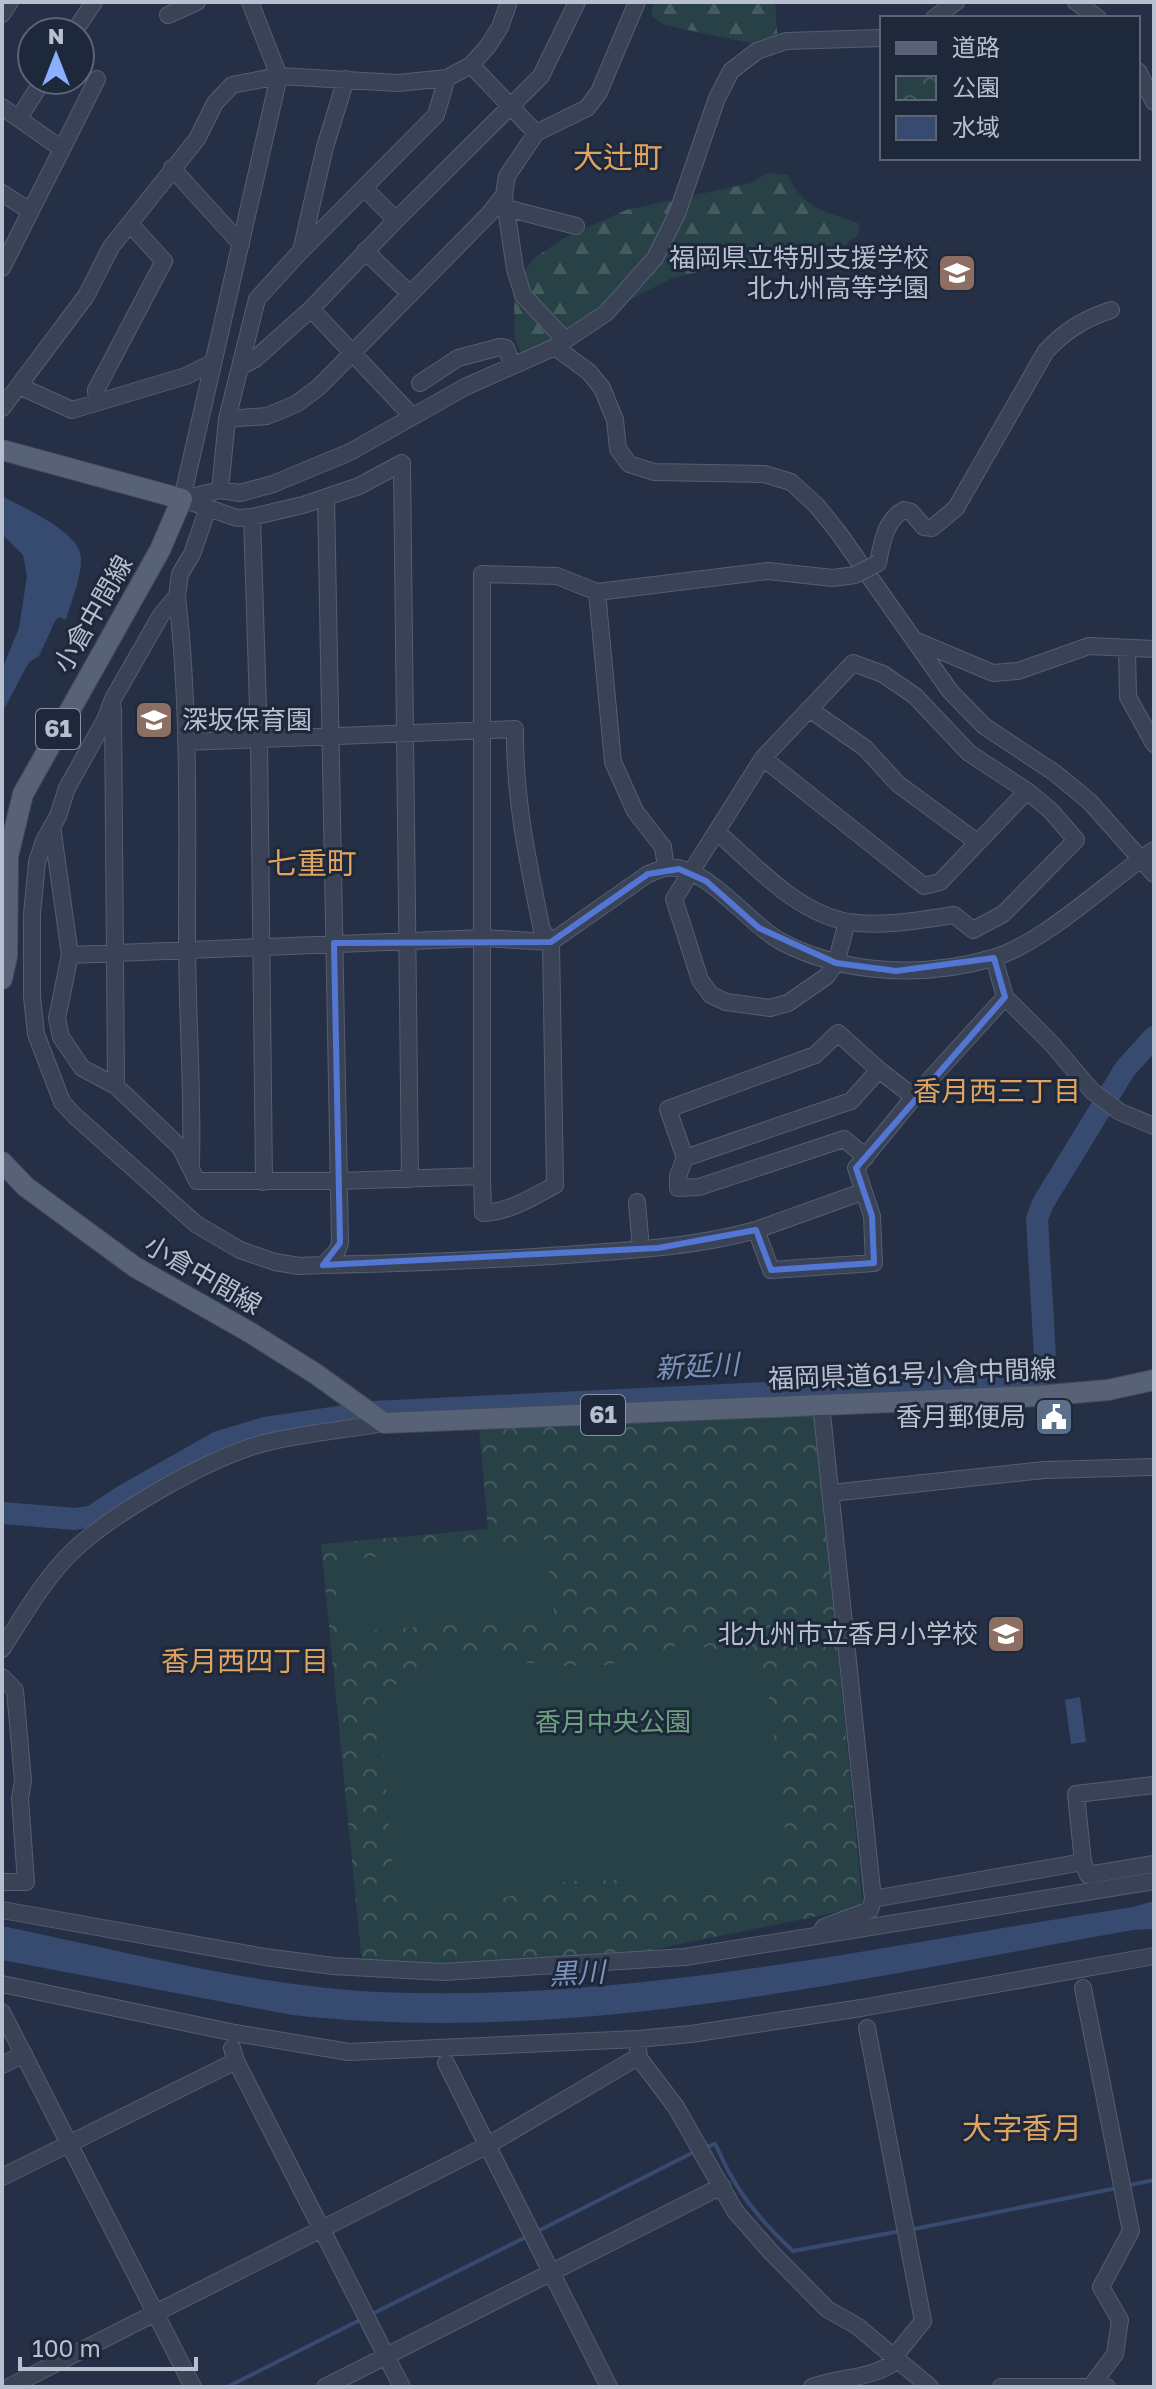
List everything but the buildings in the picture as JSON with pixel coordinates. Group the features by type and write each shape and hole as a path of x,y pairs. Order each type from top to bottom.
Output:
{"main road":[{"path":"2,450 182,499"},
{"name":"小倉中間線","path":"2,979 7,956 8,856 23,794 160,550 182,499"},
{"name":"小倉中間線","path":"2,1162 26,1187 135,1267 251,1333 316,1374 384,1423"},
{"name":"福岡県道61号小倉中間線","path":"384,1423 1081,1393 1154,1380"}],"street":[{"path":"2,14 10,2"},
{"path":"168,15 197,2"},
{"path":"182,499 279,76 250,2"},
{"path":"2,408 86,296 111,247 197,139 215,103 232,85 279,76 398,83 447,78 471,65 500,27 509,2"},
{"path":"242,366 255,359 311,309 541,76 577,2"},
{"path":"637,2 599,92 587,108 536,133 507,176 505,201 515,269 523,295 559,343 602,388 615,420 618,449 629,464 654,472 764,474 791,482 817,506 838,532 965,708 984,726 1055,773 1090,802 1148,854 1154,874"},
{"path":"937,16 956,2"},
{"path":"1076,2 1095,16"},
{"path":"182,499 220,490 240,493 273,484 350,452 412,416 559,343 606,313 655,258 677,214 717,98 731,71 757,51 786,41 880,38"},
{"path":"471,65 536,133"},
{"path":"1140,75 1154,102"},
{"path":"220,490 227,419 257,299 436,115 447,78"},
{"path":"2,268 97,79"},
{"path":"301,251 325,147 346,79"},
{"path":"19,118 33,96"},
{"path":"2,107 62,149"},
{"path":"172,168 241,244"},
{"path":"364,188 396,220"},
{"path":"2,193 30,211"},
{"path":"505,201 576,226"},
{"path":"227,419 267,416 296,404 319,387 505,201"},
{"path":"97,402 96,390 164,261 130,224"},
{"path":"365,251 410,294"},
{"path":"311,309 412,416"},
{"path":"186,742 404,735 480,729 515,729 515,771 523,831 542,930 551,942 555,1185 521,1203 483,1213 480,729 482,574 557,576 597,592 768,571 833,578 855,575 878,563 884,534 896,514 904,510 911,512 924,527 932,528 956,508 1046,351 1065,331 1111,310"},
{"path":"420,383 458,358 500,347 506,348 512,364"},
{"path":"19,386 72,410 186,376 212,363"},
{"path":"182,499 237,518 252,517 326,498 359,486 402,463 410,1179"},
{"path":"323,1265 337,1251 340,1243 326,498"},
{"path":"191,1166 186,742 177,596 180,574 192,554 208,508"},
{"path":"252,517 259,739 264,1182"},
{"path":"597,592 613,762 635,811 663,847 666,868"},
{"path":"177,596 161,615 113,699 105,720 67,788 37,862 32,914 32,997 36,1034 62,1102 196,1224 221,1240 275,1262 299,1266 446,1262 716,1241 862,1192"},
{"path":"917,641 993,673 1018,671 1089,646 1154,649"},
{"path":"1127,649 1128,697 1154,744"},
{"path":"717,832 792,897 847,922 900,922 954,915 973,930 1003,914 1076,840 1051,811 1027,791 969,753 915,696 883,674 853,663 763,758 674,899 700,980 711,995 726,1002 770,1008 788,1003 827,976 836,963 847,922"},
{"path":"113,699 116,1086"},
{"path":"809,709 865,748 898,784 977,842"},
{"path":"763,758 924,886 940,882 1027,791"},
{"path":"52,826 70,955 57,1018 61,1037 82,1068 116,1086 180,1147 197,1181 338,1181 482,1176"},
{"path":"70,955 483,938 551,942 648,874 666,868 693,872 759,928 793,947 836,963 896,971 950,967 994,958 1022,946 1148,854"},
{"path":"994,958 1005,997 1052,1044 1092,1091 1120,1112 1154,1126"},
{"path":"756,1230 771,1270 874,1263 872,1216 856,1168 914,1097 1005,997"},
{"path":"866,1157 844,1139 699,1187 678,1188 678,1176 685,1158 668,1109 815,1055 838,1033 914,1097"},
{"path":"685,1158 851,1101 879,1070"},
{"path":"637,1202 641,1249"},
{"path":"818,1937 824,1927 870,1910 873,1899 821,1404"},
{"path":"2,1649 48,1578 84,1540 121,1515 239,1451 297,1436 384,1423"},
{"path":"831,1493 1044,1470 1154,1467"},
{"path":"2,1677 15,1690 23,1781 20,1798 26,1882 2,1882"},
{"path":"1154,1785 1076,1794 1083,1862 1088,1875 1154,1864"},
{"path":"873,1899 1083,1862"},
{"path":"2,1910 265,1957 333,1966 443,1972 685,1957 1154,1881"},
{"path":"2,1984 235,2033 349,2052 691,2034 861,2008 1154,1956"},
{"path":"1001,2387 1099,2386 1115,2354 1120,2320 1101,2287 1131,2231 1083,1988"},
{"path":"2,2012 193,2387"},
{"path":"812,2387 885,2370 923,2321 867,2028"},
{"path":"638,2039 639,2058 676,2107 735,2211 827,2309 857,2326 930,2387"},
{"path":"2,2065 24,2054"},
{"path":"2,2177 234,2054 402,2387"},
{"path":"9,2387 488,2145 639,2058"},
{"path":"446,2063 609,2387"},
{"path":"325,2387 722,2186"}],"highlighted area":[{"path":"679,869 706,881 759,928 836,963 896,971 994,958 1005,997 856,1168 872,1216 874,1263 771,1270 756,1230 658,1248 323,1265 340,1243 334,943 551,942 648,874"}],"green space":[{"path":"653,2 775,2 778,44 760,45 664,25 652,16"},
{"path":"768,173 788,175 809,203 860,224 858,235 834,252 805,259 717,267 672,278 523,355 515,340 514,300 521,277 533,259 564,238 626,210 751,183"},
{"name":"香月中央公園","path":"814,1412 863,1907 605,1959 449,1965 362,1963 321,1544 488,1529 479,1428"},
{"path":"546,1540 554,1614 340,1634 333,1561"},
{"path":"680,1645 728,1652 746,1661 767,1681 785,1831 781,1850 766,1871 739,1885 705,1892 618,1880 570,1881 524,1891 469,1910 448,1913 418,1904 399,1890 393,1876 381,1723 387,1695 406,1672 441,1656 569,1666 608,1665"}],"water":[{"path":"2,496 61,529 78,547 81,565 66,620 59,617 55,621 39,656 29,662 2,713 2,669 19,628 27,576 23,555 2,534"},
{"path":"1080,1697 1086,1742 1071,1744 1065,1700"},
{"path":"1154,1901 1154,1929 1133,1930 820,1987 609,2015 504,2022 398,2022 292,2015 2,1960 2,1927 7,1927 191,1967 331,1989 472,1993 567,1989 756,1968 1133,1907"}],"waterway":[{"name":"新延川","path":"2,1513 75,1519 93,1516 218,1442 265,1428 373,1412 1036,1380 1044,1371 1045,1357 1037,1219 1043,1203 1125,1069 1154,1037"},
{"path":"704,2148 715,2144 750,2205 793,2251 901,2231"},
{"path":"536,2232 696,2151"},
{"path":"1125,2186 1154,2180"},
{"path":"909,2230 1117,2188"},
{"path":"372,2314 528,2236"},
{"path":"227,2387 364,2318"}],"place":[{"name":"福岡県立特別支援学校 北九州高等学園","path":"957,273"},
{"name":"深坂保育園","path":"154,720"},
{"name":"香月郵便局","path":"1054,1417"},
{"name":"北九州市立香月小学校","path":"1006,1634"}],"district":[{"name":"大辻町","path":"618,158"},
{"name":"七重町","path":"312,864"},
{"name":"香月西三丁目","path":"997,1091"},
{"name":"香月西四丁目","path":"245,1661"},
{"name":"大字香月","path":"1022,2129"}],"water label":[{"name":"黒川","path":"577,1973"}]}
